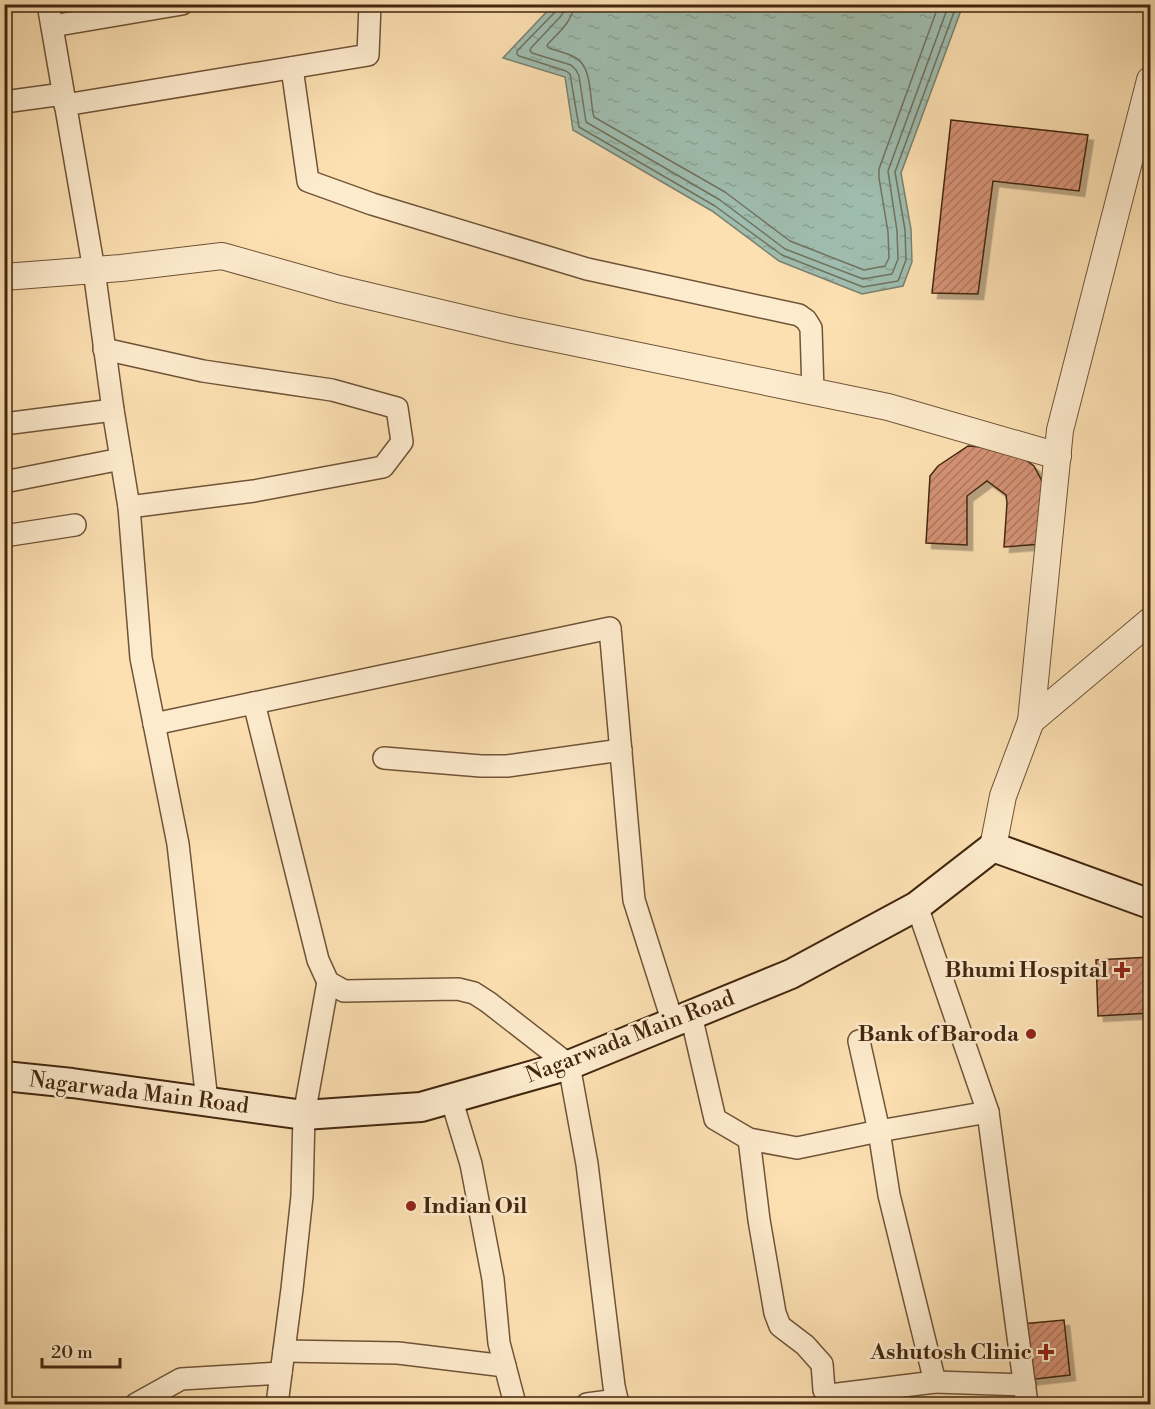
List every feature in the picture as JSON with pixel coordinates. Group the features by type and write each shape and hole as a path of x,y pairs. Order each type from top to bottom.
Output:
{"main road":[{"path":"993,847 1150,904"},
{"name":"Nagarwada Main Road","path":"4,1076 72,1083 304,1115 421,1107 569,1065 791,974 917,906 993,847"}],"street":[{"path":"48,4 94,270 129,507 141,658 178,844 207,1101"},
{"path":"52,26 182,4"},
{"path":"4,102 64,99 292,68 368,55 370,4"},
{"path":"292,68 308,182 372,204 587,269 799,315 811,328 813,392"},
{"path":"993,847 1004,796 1031,721 1060,430 1150,80"},
{"path":"4,277 222,256 339,289 513,330 888,407 1058,456"},
{"path":"105,349 203,371 332,390 397,408 402,441 383,467 254,491 129,507"},
{"path":"4,424 113,410"},
{"path":"4,482 121,459"},
{"path":"4,536 75,525"},
{"path":"1031,721 1150,621"},
{"path":"154,724 610,628 634,900 682,1019 715,1119 749,1139 797,1148 987,1112"},
{"path":"255,703 318,960 328,982 304,1115 302,1196 277,1404"},
{"path":"384,758 507,766 621,750"},
{"path":"749,1139 774,1313 780,1326 805,1345 822,1364 824,1390 834,1400 934,1382 1026,1395 987,1112 917,906"},
{"path":"328,982 344,991 458,989 474,993 569,1065 587,1164 614,1386 618,1402 587,1404"},
{"path":"859,1041 879,1131 889,1195 934,1382"},
{"path":"451,1098 471,1164 493,1280 499,1343 515,1404"},
{"path":"284,1351 398,1353 505,1366"},
{"path":"136,1404 181,1379 281,1373"}],"water":[{"path":"554,4 963,5 901,173 911,229 912,262 903,286 862,294 779,261 712,211 573,130 565,77 503,58"}],"building":[{"path":"951,120 1088,135 1079,191 993,181 978,294 932,293"},
{"path":"968,446 1010,449 1034,466 1044,485 1042,544 1004,547 1006,495 987,481 967,496 967,545 926,543 930,476 938,466"},
{"path":"1150,957 1150,1013 1098,1016 1096,960"},
{"path":"1064,1320 1070,1375 1027,1380 1021,1324"}],"place":[{"name":"Bhumi Hospital","path":"1122,970"},
{"name":"Bank of Baroda","path":"1031,1034"},
{"name":"Indian Oil","path":"411,1206"},
{"name":"Ashutosh Clinic","path":"1046,1352"}]}
